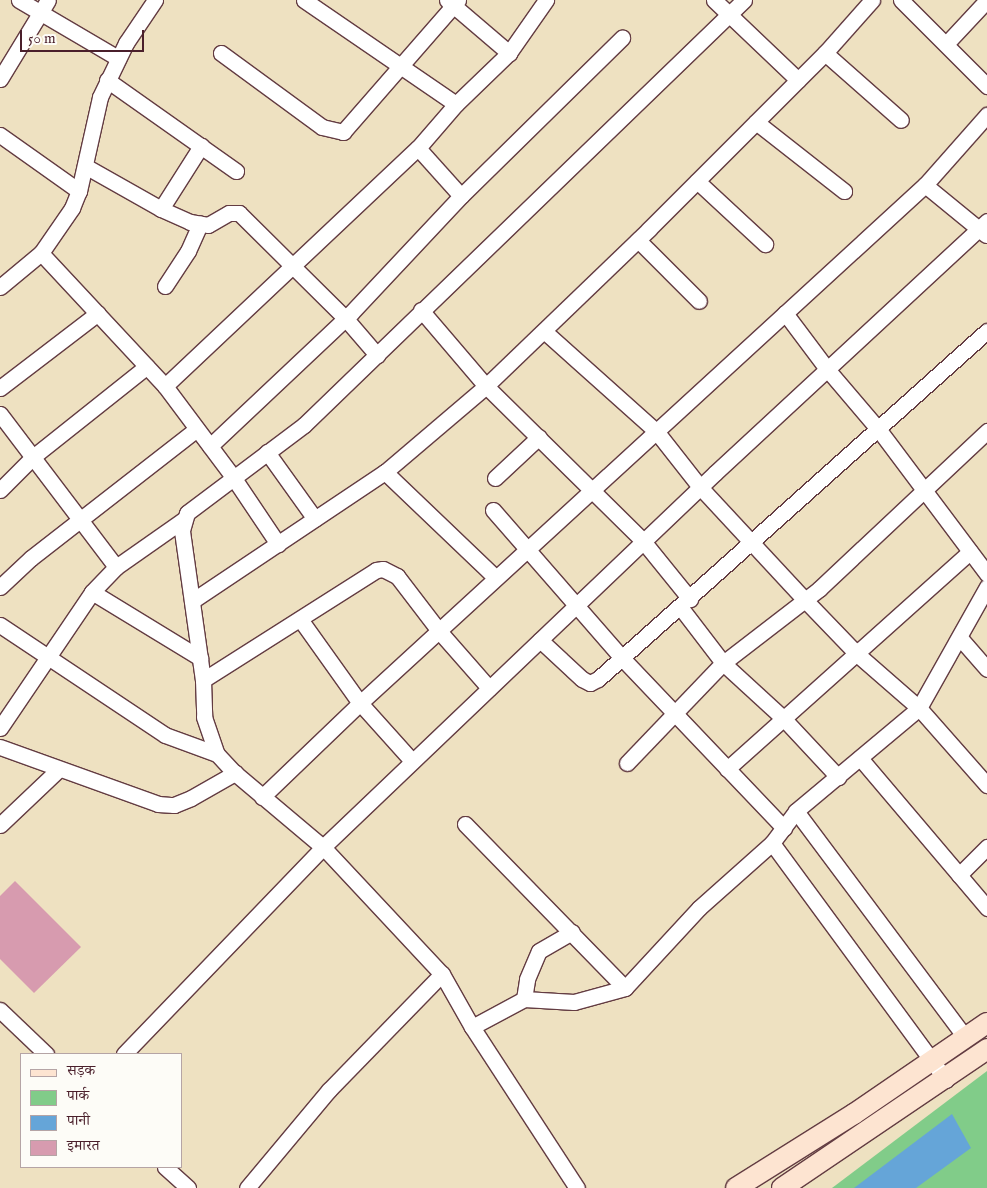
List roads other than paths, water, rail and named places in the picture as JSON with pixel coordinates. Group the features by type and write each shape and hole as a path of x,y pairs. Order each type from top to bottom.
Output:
{"street":[{"path":"19,0 44,6 118,58"},
{"path":"0,287 40,252 62,226 79,191 94,119 107,80 118,58 154,0"},
{"path":"304,0 456,104"},
{"path":"165,386 294,267 418,148 456,104 509,53 546,0"},
{"path":"714,0 732,14 798,80"},
{"path":"0,728 46,656 92,592 116,567 183,520 191,509 304,425 421,310 732,14 744,0"},
{"path":"192,601 385,472 486,386 638,240 798,80 872,0"},
{"path":"901,0 987,86"},
{"path":"946,44 987,0"},
{"path":"221,53 322,126 338,133 348,127 453,2 509,53"},
{"path":"0,79 44,6"},
{"path":"210,446 346,319 461,196 622,38"},
{"path":"824,53 902,120"},
{"path":"107,80 236,170"},
{"path":"262,797 360,703 925,185 987,115"},
{"path":"756,122 844,191"},
{"path":"0,135 79,191"},
{"path":"161,209 201,146"},
{"path":"418,148 461,196"},
{"path":"85,166 161,209 200,224 208,224 229,213 239,213 346,319 377,355"},
{"path":"696,181 765,244"},
{"path":"125,1053 323,847 700,487 827,369 984,229 925,185"},
{"path":"165,286 188,251 200,224"},
{"path":"638,240 699,301"},
{"path":"40,252 165,386 233,477 278,544"},
{"path":"421,310 486,386 643,541 723,662 783,718 838,777"},
{"path":"785,312 827,369 879,430 987,574"},
{"path":"0,388 98,313"},
{"path":"544,331 656,431 700,487 805,600 857,654 919,708 987,785"},
{"path":"540,640 582,679 590,682 622,658 685,603 987,331"},
{"path":"0,490 34,456 147,366"},
{"path":"0,414 82,519 116,567"},
{"path":"0,587 82,519 198,429"},
{"path":"627,763 723,662 805,600 925,491 987,431"},
{"path":"495,478 539,437"},
{"path":"267,452 314,520"},
{"path":"385,472 496,578"},
{"path":"493,510 622,658 784,828"},
{"path":"183,520 203,680 204,717 216,754"},
{"path":"727,769 970,552"},
{"path":"203,680 376,570 383,569 396,576 439,631 489,688"},
{"path":"472,1027 524,999 574,1002 625,988 699,908 772,843 796,811 919,708 987,587"},
{"path":"92,592 200,658"},
{"path":"300,620 360,703 412,762"},
{"path":"0,625 166,735 216,754 262,797 323,847 442,974 472,1027 577,1188"},
{"path":"960,638 987,669"},
{"path":"0,747 158,804 174,804 191,798 235,772"},
{"path":"860,758 987,908"},
{"path":"0,825 59,769"},
{"path":"796,811 966,1038"},
{"path":"465,824 625,988"},
{"path":"772,843 946,1080"},
{"path":"959,875 987,847"},
{"path":"524,999 527,980 539,951 572,932"},
{"path":"247,1188 329,1090 442,974"},
{"path":"0,1010 45,1053"},
{"path":"736,1188 987,1023"},
{"path":"782,1188 946,1080 987,1048"},
{"path":"165,1168 188,1188"}],"water":[{"path":"952,1114 971,1148 916,1188 854,1188"}]}
